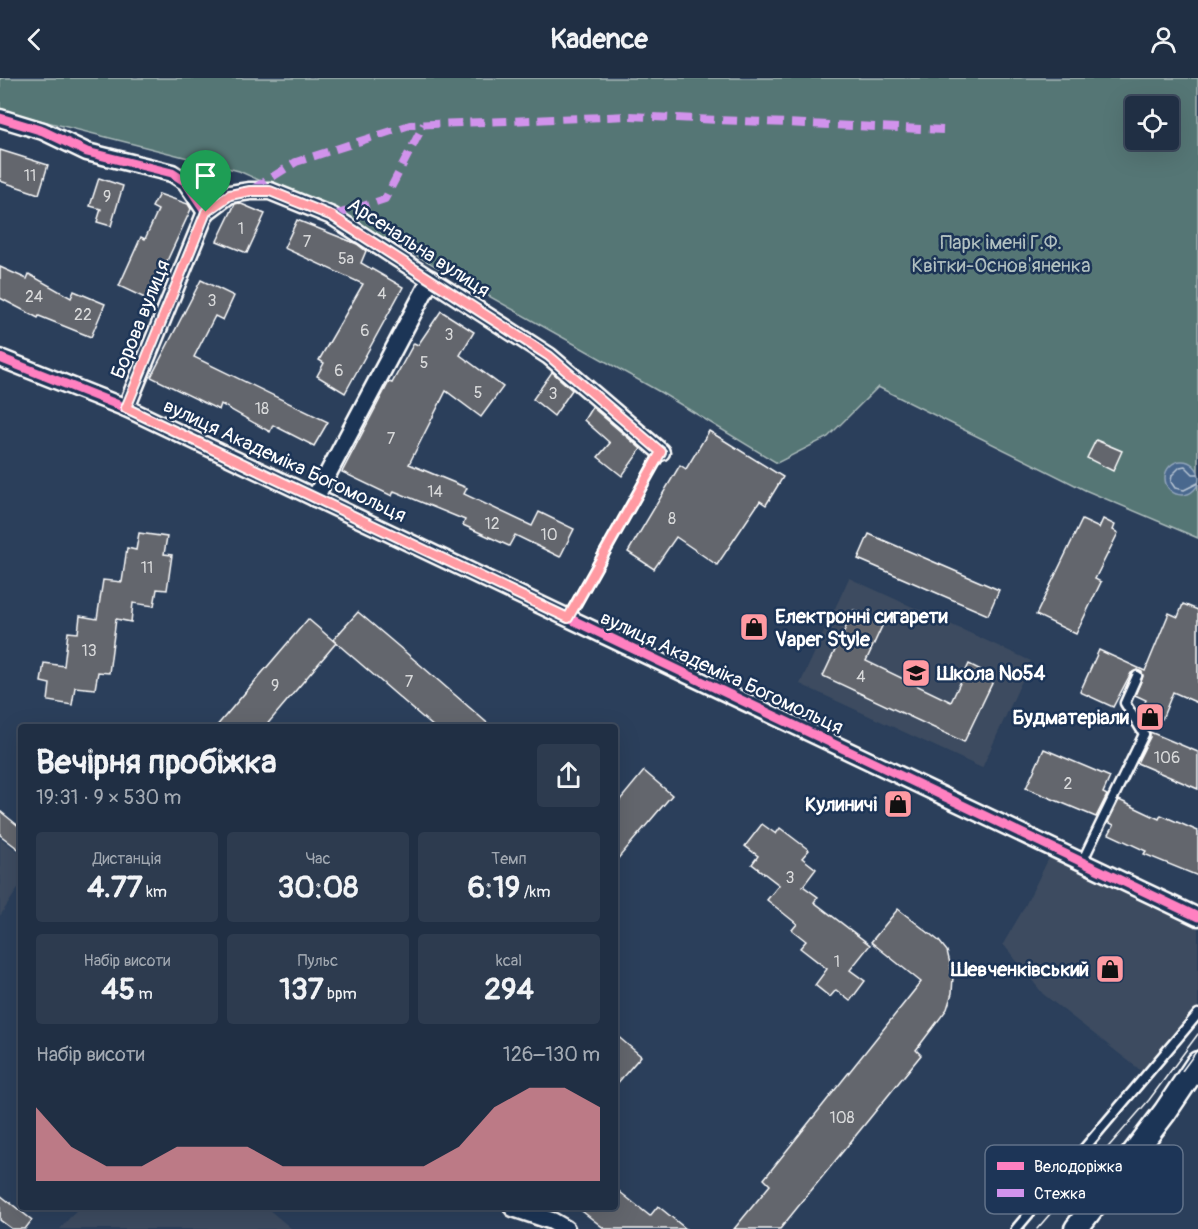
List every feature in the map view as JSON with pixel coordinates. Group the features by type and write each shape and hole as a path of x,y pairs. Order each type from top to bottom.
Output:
{"street":[{"path":"0,117 43,131 87,152 172,173 186,182 206,212"},
{"name":"Арсенальна вулиця","path":"206,212 230,195 250,191 270,191 332,216 549,356 661,452"},
{"name":"Борова вулиця","path":"126,408 206,212"},
{"path":"315,498 431,279"},
{"name":"вулиця Академіка Богомольця","path":"0,358 126,408 1198,917"},
{"path":"1140,1145 1198,1063"},
{"path":"518,1210 555,1226"},
{"path":"1076,1229 1087,1214"}],"lane":[{"path":"568,618 661,452"},
{"path":"1082,862 1144,734 1125,703 1137,676"},
{"path":"1087,1145 1198,1014"},
{"path":"1016,1229 1029,1214"}],"shaded area":[{"name":"Школа №54","path":"849,578 1031,661 982,768 800,684"},
{"path":"0,838 18,852 18,889 0,916"},
{"name":"Шевченківський","path":"1050,856 1198,923 1198,1014 1149,1077 1043,994 1003,944"},
{"path":"76,1210 269,1210 292,1229 60,1229"}],"green space":[{"name":"Парк імені Г.Ф. Квітки-Основ'яненка","path":"0,78 1198,78 1198,538 1085,490 878,387 828,437 777,463 660,392 389,240 239,171 0,110"}],"water":[{"path":"1182,461 1194,466 1199,478 1194,490 1182,495 1170,490 1165,478 1170,466"}],"building":[{"path":"0,150 48,165 39,194 0,181"},
{"path":"99,178 123,186 111,226 97,222 101,209 90,206"},
{"path":"159,194 188,204 191,209 149,300 119,286 141,237 145,239 158,210 152,207"},
{"path":"239,203 265,214 247,253 217,241 235,204"},
{"path":"297,220 357,244 366,251 361,263 403,287 345,393 317,376 324,363 319,360 363,284 284,248"},
{"path":"0,267 27,279 29,274 71,298 74,291 105,304 91,337 39,316 38,318 0,298"},
{"path":"201,280 234,296 223,320 215,316 194,357 328,422 314,446 273,425 270,432 221,404 219,410 151,377"},
{"path":"441,311 474,332 460,355 503,387 481,417 446,391 409,464 467,488 464,494 532,526 539,512 574,529 560,557 515,535 509,546 463,525 465,520 394,491 392,496 342,472 389,382 392,383 414,343 418,345"},
{"path":"552,372 572,390 554,416 533,399"},
{"path":"592,407 641,449 622,476 598,457 610,443 584,420"},
{"path":"709,431 783,477 766,505 760,501 717,565 676,537 654,569 628,552 680,465 686,469"},
{"path":"1096,440 1122,451 1113,471 1087,458"},
{"path":"1103,519 1115,525 1113,530 1118,533 1095,579 1101,582 1076,634 1036,615 1082,520 1099,528"},
{"path":"139,533 167,537 164,554 172,555 167,590 157,589 154,606 133,603 131,622 116,619 109,673 98,672 95,689 75,687 72,705 48,701 50,684 41,682 44,663 64,666 68,632 78,633 80,616 97,619 103,580 122,582 127,548 136,550"},
{"path":"869,534 999,590 988,615 858,559"},
{"path":"1183,604 1198,610 1198,703 1173,692 1162,719 1141,711 1146,700 1135,695 1143,676 1142,672 1137,670 1131,673 1113,707 1080,692 1099,650 1145,671 1169,613 1178,617"},
{"path":"854,610 883,624 866,661 951,702 969,664 995,677 964,742 823,676"},
{"path":"358,612 488,724 430,724 333,640"},
{"path":"308,619 336,643 267,724 218,724"},
{"path":"1150,732 1198,752 1198,789 1137,763 1150,737"},
{"path":"1044,749 1110,777 1103,793 1107,795 1096,817 1026,788"},
{"path":"644,771 672,795 618,858 618,802"},
{"path":"1119,800 1159,819 1161,815 1198,831 1198,876 1144,854 1146,851 1109,834 1114,825 1108,822"},
{"path":"0,811 18,826 18,849 0,835"},
{"path":"762,824 776,834 780,828 809,850 802,858 816,869 803,886 818,897 814,902 870,945 850,970 865,981 850,1001 836,990 830,997 815,985 827,969 800,948 806,941 792,930 797,924 767,900 779,885 752,864 758,856 745,846"},
{"path":"898,909 939,941 947,951 953,976 952,993 947,1009 916,1050 921,1055 780,1229 734,1229 770,1185 764,1179 921,982 871,942"},
{"path":"618,1037 641,1056 618,1083"},
{"path":"618,1190 650,1216 658,1206 686,1229 605,1229 581,1210 618,1210"},
{"path":"0,1195 32,1220 25,1229 12,1229 0,1220"}],"tram line":[{"path":"1110,1145 1149,1100 1198,1034"},
{"path":"1182,1071 1198,1049"},
{"path":"1037,1229 1050,1214"}],"marked path":[{"path":"253,189 296,162 410,125 629,116 943,130"},
{"path":"332,216 385,199 424,124"}],"cycle path":[{"path":"0,118 43,131 87,152 172,173 186,182 206,212 230,194 270,191 332,216 549,356 661,452"},
{"path":"0,358 126,408 1198,917"}],"place":[{"name":"Електронні сигарети Vaper Style","path":"754,627"},
{"name":"Школа №54","path":"916,673"},
{"name":"Будматеріали","path":"1150,717"},
{"name":"Кулиничі","path":"898,804"},
{"name":"Шевченківський","path":"1110,969"}],"route":[{"path":"250,191 270,191 332,216 549,356 661,452 568,618 126,408 206,212 230,195 250,191"}]}
